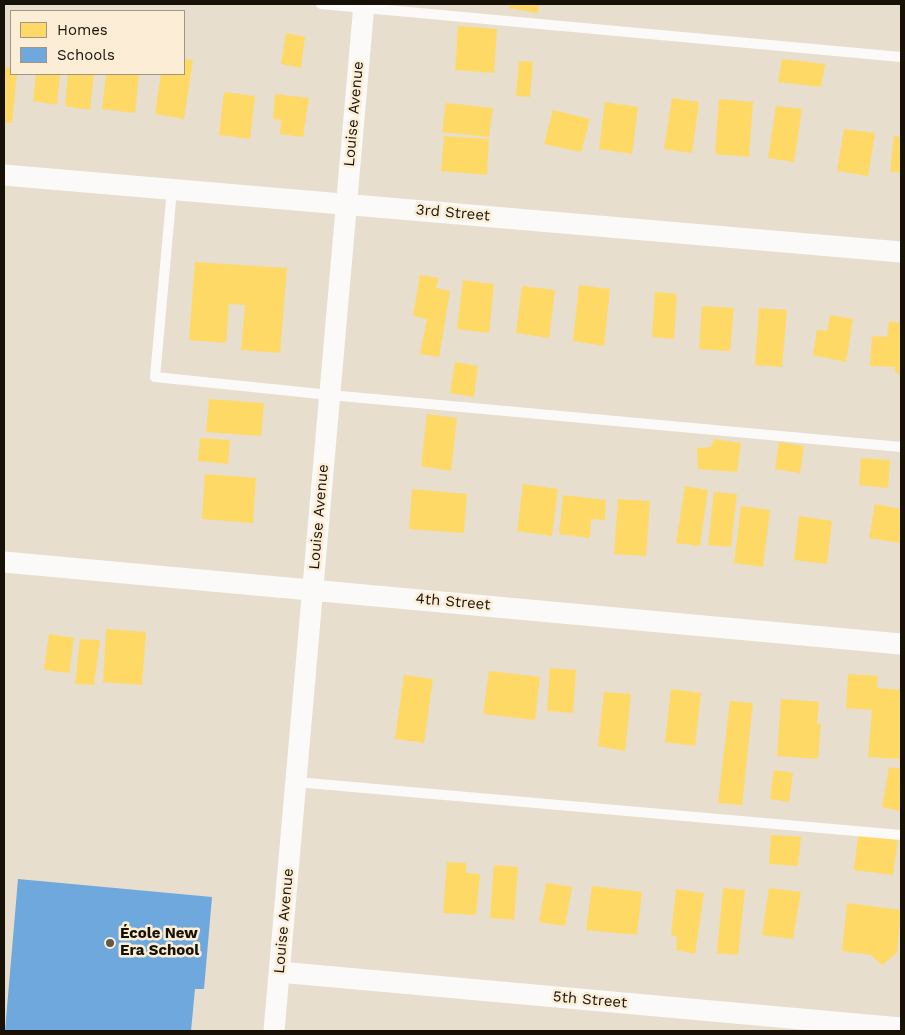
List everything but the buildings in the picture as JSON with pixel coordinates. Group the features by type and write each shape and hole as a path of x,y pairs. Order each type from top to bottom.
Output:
{"street":[{"name":"Louise Avenue","path":"274,1031 364,6"},
{"name":"3rd Street","path":"4,175 901,252"},
{"name":"4th Street","path":"4,562 901,644"},
{"name":"5th Street","path":"279,972 901,1028"}],"lane":[{"path":"321,4 364,6 901,57"},
{"path":"172,189 155,377 330,395 901,447"},
{"path":"296,782 901,835"}],"place":[{"name":"École New Era School","path":"110,943"}]}
